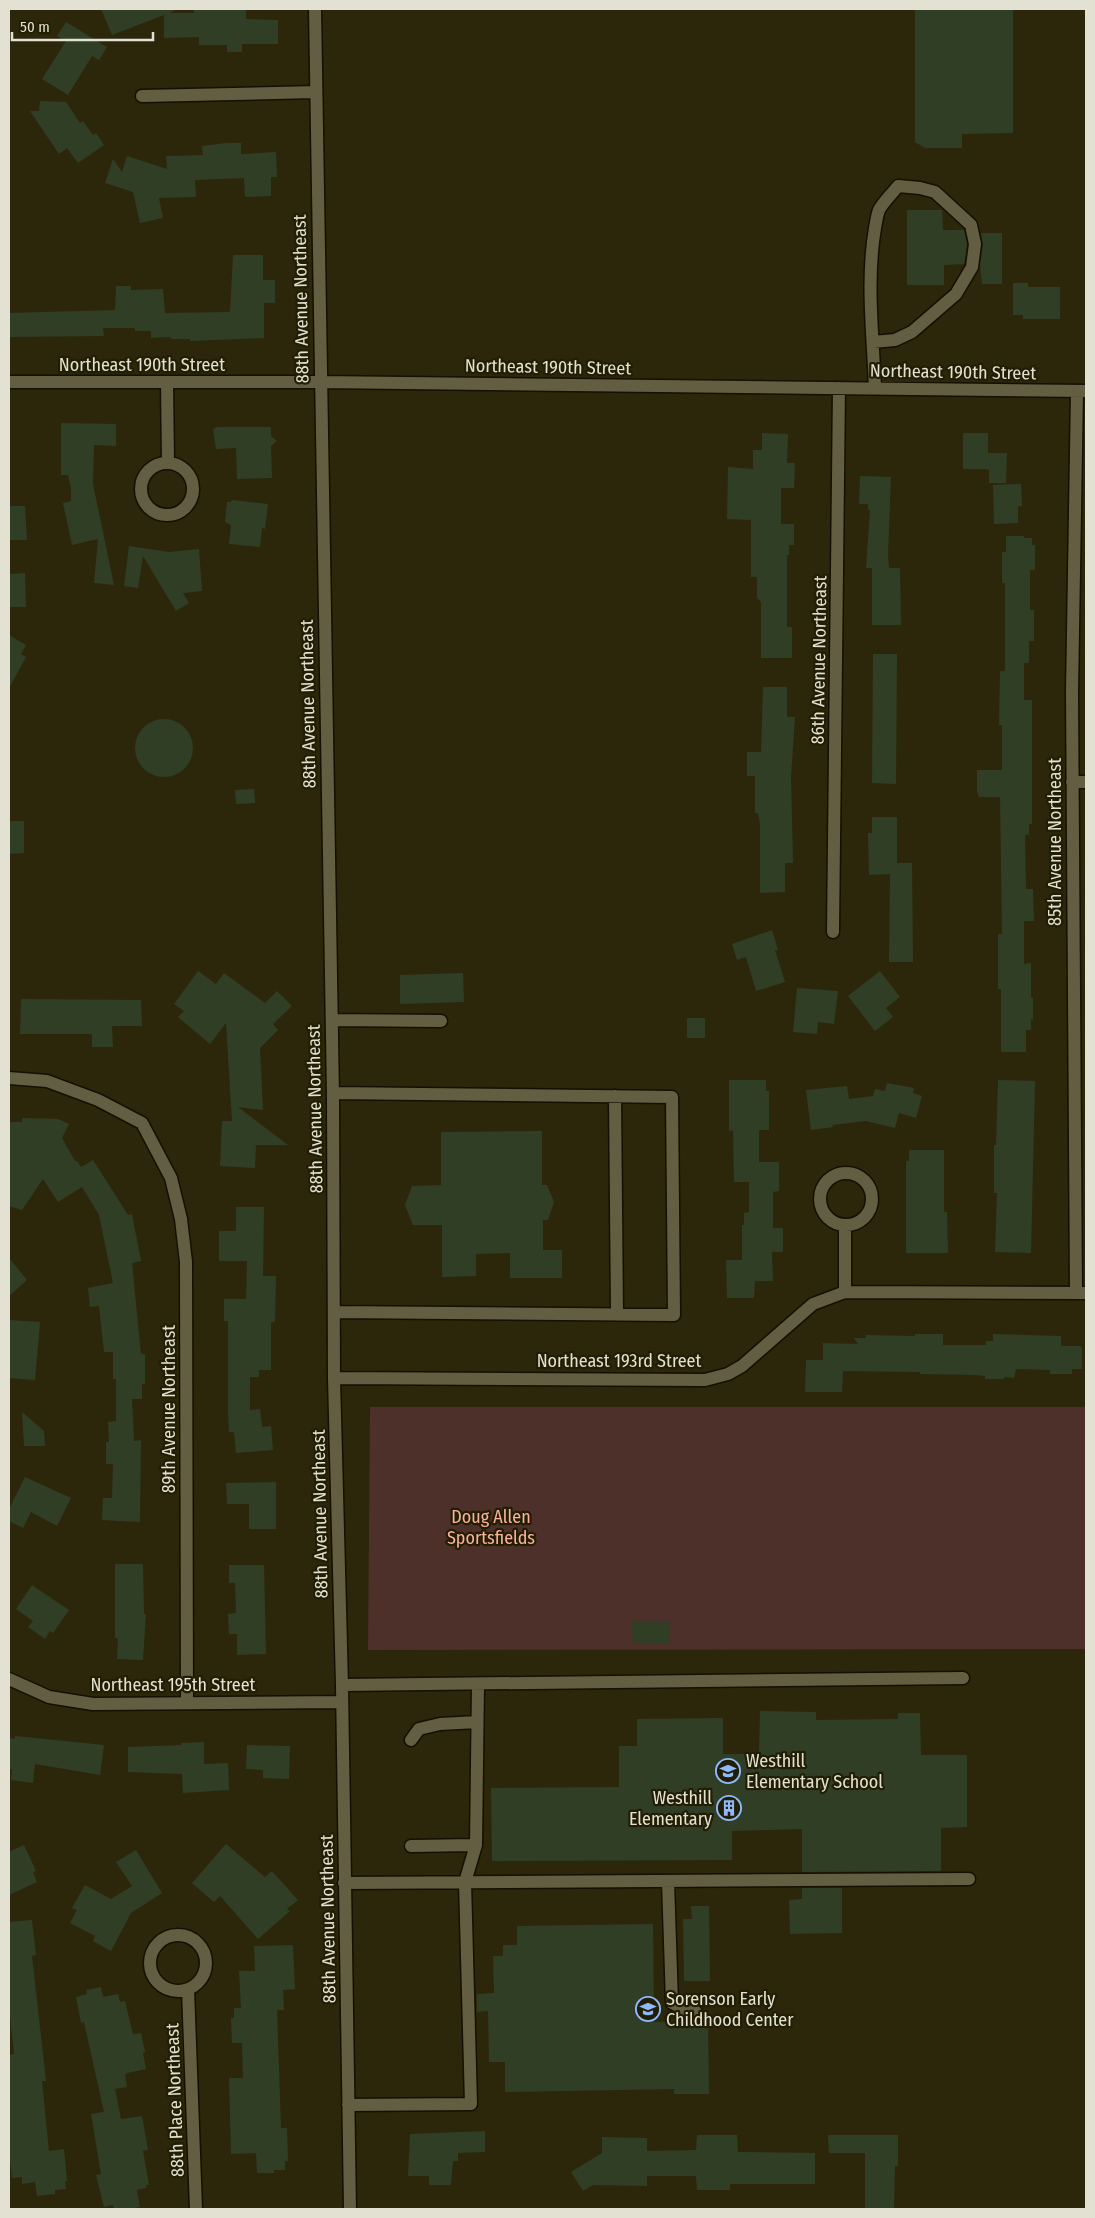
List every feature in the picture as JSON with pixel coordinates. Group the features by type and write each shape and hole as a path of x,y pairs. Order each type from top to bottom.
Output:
{"street":[{"name":"88th Avenue Northeast","path":"315,9 332,1020 334,1378 342,1685 350,2209"},
{"path":"142,96 316,92"},
{"path":"873,342 895,340 912,332 956,294 972,267 975,244 971,225 935,192 920,188 898,186 878,211 871,252 873,342 875,388"},
{"name":"Northeast 190th Street","path":"9,382 320,382 1082,391"},
{"path":"167,382 168,463"},
{"name":"86th Avenue Northeast","path":"833,932 839,388"},
{"name":"85th Avenue Northeast","path":"1081,1293 1072,782 1082,391"},
{"path":"160,463 168,463 177,465 185,470 193,485 190,503 176,514 167,516 151,511 141,497 140,489 146,473 160,463"},
{"path":"1072,782 1086,782"},
{"path":"332,1020 440,1021"},
{"name":"89th Avenue Northeast","path":"9,1078 47,1081 98,1100 142,1123 170,1178 181,1219 186,1262 187,1703"},
{"path":"333,1093 672,1097 674,1315 334,1312"},
{"path":"615,1096 617,1314"},
{"path":"846,1173 861,1178 867,1184 872,1199 867,1215 860,1221 845,1225 836,1223 823,1211 820,1194 829,1179 846,1173"},
{"path":"845,1225 845,1292"},
{"name":"Northeast 193rd Street","path":"334,1378 704,1380 728,1374 742,1366 813,1304 845,1292 1081,1293"},
{"path":"342,1685 963,1678"},
{"name":"Northeast 195th Street","path":"9,1679 49,1697 93,1704 342,1702"},
{"path":"348,2105 471,2104 465,1882 476,1846 478,1684"},
{"path":"411,1740 419,1730 440,1724 478,1722"},
{"path":"411,1846 476,1846"},
{"path":"344,1883 969,1879"},
{"path":"668,1881 672,2003 690,2012 696,2012"},
{"path":"170,1935 189,1936 203,1949 206,1958 206,1968 203,1977 197,1984 188,1989 170,1990 155,1980 151,1972 150,1963 155,1946 170,1935"},
{"name":"88th Place Northeast","path":"188,1989 196,2209"}],"green space":[{"name":"Doug Allen Sportsfields","path":"370,1407 1086,1407 1086,1649 368,1650"}],"building":[{"path":"101,9 177,9 169,13 194,13 194,9 246,9 246,19 278,20 278,44 242,44 242,52 227,52 227,45 199,45 199,37 164,38 164,15 112,35"},
{"path":"915,9 1013,9 1013,133 962,134 962,148 925,148 915,142"},
{"path":"66,22 107,47 99,60 92,56 68,95 42,79 66,41 57,36"},
{"path":"40,101 66,102 80,123 83,121 93,135 96,133 104,145 78,163 67,148 59,154 30,111 39,111"},
{"path":"241,143 241,154 276,152 277,177 271,177 271,196 245,197 244,178 195,180 196,197 159,198 163,218 140,223 133,192 105,183 113,159 122,172 127,156 167,169 166,156 203,155 202,146"},
{"path":"907,210 942,210 943,230 964,230 967,244 964,264 944,265 944,285 907,285"},
{"path":"981,233 1002,233 1002,284 982,284 980,265 983,245"},
{"path":"233,255 263,255 263,280 275,280 275,303 264,303 264,338 190,341 190,339 171,339 171,337 151,338 151,331 135,331 135,328 103,328 104,336 9,337 9,313 115,310 116,286 131,286 131,290 163,289 165,313 230,312"},
{"path":"1013,283 1028,283 1028,287 1060,287 1060,319 1023,319 1023,315 1013,315"},
{"path":"61,423 116,424 116,446 94,445 93,484 114,585 94,583 98,539 72,545 63,503 71,501 71,488 68,475 61,475"},
{"path":"217,427 271,427 271,436 277,441 271,446 272,478 237,479 236,448 216,449 213,429"},
{"path":"762,433 788,434 787,463 795,463 794,488 781,488 781,524 794,524 794,545 789,545 789,555 787,555 787,627 792,627 792,658 761,658 761,602 757,598 757,577 751,577 751,520 727,519 728,467 753,469 753,450 762,450"},
{"path":"963,433 988,433 988,453 1007,453 1006,483 989,483 989,470 963,469"},
{"path":"860,476 891,477 888,555 889,568 900,568 901,625 872,625 872,568 866,568 870,510 868,510 868,504 859,504"},
{"path":"1021,484 1022,506 1018,506 1018,523 994,524 993,485"},
{"path":"232,500 268,504 265,529 262,528 260,547 229,544 231,525 225,522 227,502"},
{"path":"9,506 25,506 27,540 9,540"},
{"path":"1006,536 1032,538 1032,545 1035,545 1035,570 1030,570 1030,610 1034,610 1034,641 1029,641 1029,663 1024,663 1024,700 1032,700 1032,824 1029,824 1029,834 1025,835 1026,889 1033,889 1034,921 1024,921 1024,964 1031,963 1031,998 1033,998 1031,1030 1026,1030 1026,1052 1001,1052 1001,989 998,989 998,934 1002,934 1000,797 979,797 977,791 977,770 1002,770 1002,725 999,725 1000,671 1005,671 1005,583 1002,583 1002,552 1006,552"},
{"path":"129,546 169,552 199,549 202,591 183,593 189,603 176,611 143,556 138,588 124,586"},
{"path":"25,573 26,607 9,607 9,574"},
{"path":"9,635 26,645 21,654 26,657 9,688"},
{"path":"873,654 897,654 896,784 872,783"},
{"path":"763,687 787,687 787,717 795,717 791,776 793,863 785,863 785,892 760,893 760,824 758,813 755,813 755,776 747,776 747,752 761,752"},
{"path":"158,719 170,719 185,727 193,742 193,754 185,769 170,777 158,777 143,769 135,754 135,742 143,727"},
{"path":"254,789 255,803 236,804 235,790"},
{"path":"872,817 897,817 897,863 912,863 913,962 889,962 890,874 869,875 868,833 872,833"},
{"path":"9,821 24,821 24,853 9,854"},
{"path":"772,930 778,950 775,950 785,982 756,991 746,957 737,960 732,944"},
{"path":"198,971 216,984 224,973 265,1003 277,991 292,1006 273,1024 278,1030 260,1048 263,1110 238,1107 288,1145 256,1145 255,1168 220,1166 222,1121 232,1121 226,1023 210,1044 178,1017 184,1011 174,1004"},
{"path":"880,971 900,997 886,1008 893,1017 875,1031 848,996"},
{"path":"463,973 464,1002 400,1004 400,975"},
{"path":"797,988 838,991 834,1024 818,1022 817,1034 793,1032"},
{"path":"21,999 141,1000 142,1026 112,1026 113,1047 92,1047 92,1034 20,1034"},
{"path":"687,1018 705,1018 705,1038 687,1038"},
{"path":"729,1080 766,1080 766,1091 769,1091 769,1130 759,1130 759,1162 779,1162 779,1191 773,1192 773,1228 783,1228 783,1252 772,1252 773,1281 755,1281 754,1298 727,1298 726,1260 742,1260 742,1225 744,1225 744,1213 749,1212 749,1182 734,1182 733,1130 729,1131"},
{"path":"998,1080 1035,1081 1031,1253 995,1252 997,1193 994,1193 994,1145 996,1145"},
{"path":"887,1083 914,1088 913,1093 922,1096 916,1118 899,1113 895,1128 866,1121 832,1125 833,1127 811,1130 806,1090 847,1086 849,1099 873,1096 875,1089 885,1091"},
{"path":"22,1118 58,1119 69,1124 62,1138 75,1161 81,1167 93,1160 128,1215 132,1214 141,1261 132,1263 141,1354 145,1354 145,1384 142,1384 142,1399 132,1399 134,1441 141,1440 140,1522 102,1520 103,1498 112,1498 113,1464 106,1464 106,1442 109,1442 108,1422 116,1421 116,1379 113,1379 113,1352 104,1352 99,1306 90,1307 88,1288 113,1283 99,1215 82,1187 58,1202 43,1179 22,1210 9,1206 9,1122 22,1122"},
{"path":"542,1131 542,1185 547,1185 554,1202 548,1220 543,1220 543,1250 562,1250 562,1278 510,1278 510,1253 476,1254 476,1276 442,1277 442,1225 413,1225 405,1205 412,1186 441,1185 441,1132"},
{"path":"909,1150 944,1150 944,1212 947,1212 948,1253 906,1253 906,1161 909,1161"},
{"path":"236,1207 264,1207 263,1276 276,1276 275,1322 271,1322 271,1370 259,1370 259,1377 250,1377 250,1410 260,1409 262,1427 271,1426 273,1450 236,1453 234,1432 229,1432 228,1321 224,1321 224,1299 246,1299 247,1261 219,1261 219,1231 236,1231"},
{"path":"9,1258 27,1280 9,1296"},
{"path":"9,1320 40,1322 35,1380 9,1378"},
{"path":"915,1334 943,1334 943,1345 986,1345 986,1341 993,1341 993,1334 1061,1336 1061,1346 1080,1346 1082,1348 1082,1369 1072,1369 1072,1374 1050,1374 1050,1370 1016,1369 1014,1378 1004,1377 1004,1379 985,1379 985,1376 975,1375 920,1374 920,1372 843,1371 842,1392 805,1392 806,1360 823,1360 823,1343 858,1344 854,1338 866,1338 866,1335 915,1336"},
{"path":"22,1412 44,1431 45,1446 24,1446"},
{"path":"25,1477 71,1498 57,1526 31,1512 23,1528 9,1521 9,1509"},
{"path":"276,1482 276,1529 249,1529 249,1504 227,1504 226,1483"},
{"path":"115,1564 143,1564 144,1614 146,1614 143,1660 117,1659 118,1639 115,1638"},
{"path":"229,1565 264,1565 266,1654 237,1655 237,1634 229,1634 228,1614 236,1613 235,1583 229,1583"},
{"path":"32,1585 69,1610 53,1633 50,1631 45,1639 28,1627 33,1621 16,1609"},
{"path":"669,1621 670,1644 633,1644 632,1622"},
{"name":"Westhill Elementary","path":"760,1711 816,1712 816,1720 898,1719 898,1713 920,1713 921,1755 967,1755 967,1827 941,1828 941,1871 802,1872 802,1829 732,1831 732,1860 492,1861 491,1788 619,1787 619,1746 637,1746 637,1719 723,1718 723,1754 759,1754"},
{"path":"15,1736 104,1745 100,1775 35,1764 33,1783 11,1780 12,1769 9,1769 9,1738 15,1739"},
{"path":"204,1742 204,1764 228,1763 229,1790 183,1793 182,1774 128,1772 128,1747"},
{"path":"247,1745 290,1746 289,1779 263,1778 263,1770 246,1769"},
{"path":"226,1844 265,1877 272,1871 298,1900 287,1909 290,1911 258,1939 220,1896 214,1902 192,1883"},
{"path":"24,1845 36,1871 33,1872 37,1882 9,1895 9,1852"},
{"path":"136,1850 162,1893 131,1913 111,1951 93,1941 95,1936 70,1923 77,1910 72,1908 85,1885 111,1899 132,1886 116,1862"},
{"path":"802,1888 842,1888 842,1933 790,1934 789,1900 802,1899"},
{"path":"691,1906 709,1906 710,1981 684,1981 683,1919 692,1919"},
{"path":"32,1920 36,1955 32,1956 46,2081 42,2081 49,2151 64,2149 67,2181 65,2181 66,2189 55,2190 55,2194 37,2196 35,2182 22,2184 22,2177 12,2178 9,2151 9,2055 14,2054 9,2006 9,1922"},
{"path":"653,1924 654,2022 708,2021 709,2094 674,2094 674,2089 505,2092 505,2062 489,2062 488,2011 477,2012 477,1994 494,1993 493,1956 503,1956 503,1945 517,1945 517,1926"},
{"path":"293,1945 295,1989 283,1990 284,2010 277,2010 281,2128 287,2128 288,2161 285,2161 285,2170 274,2170 274,2173 257,2173 256,2153 231,2154 229,2078 243,2078 242,2043 232,2043 231,2018 234,2018 234,2008 241,2008 239,1971 255,1971 254,1946"},
{"path":"101,1987 103,1997 118,1994 120,2002 125,2001 133,2034 141,2033 145,2052 143,2053 146,2069 127,2073 125,2075 127,2087 115,2089 121,2119 142,2116 148,2150 143,2151 149,2185 146,2185 146,2188 137,2190 140,2207 127,2209 114,2209 113,2205 104,2207 96,2175 101,2174 91,2114 104,2112 84,2022 81,2023 76,1997 87,1994 86,1990"},
{"path":"485,2131 485,2152 458,2153 458,2161 453,2161 451,2185 429,2185 429,2176 408,2176 410,2134"},
{"path":"697,2135 737,2135 738,2152 815,2153 815,2184 730,2184 730,2190 697,2190 696,2176 647,2176 647,2186 593,2185 583,2191 571,2172 602,2153 602,2137 647,2138 647,2151 696,2150"},
{"path":"828,2135 898,2135 898,2166 895,2166 894,2209 865,2209 865,2153 829,2153"}],"place":[{"name":"Westhill Elementary School","path":"728,1771"},
{"name":"Westhill Elementary","path":"729,1808"},
{"name":"Sorenson Early Childhood Center","path":"648,2009"}]}
